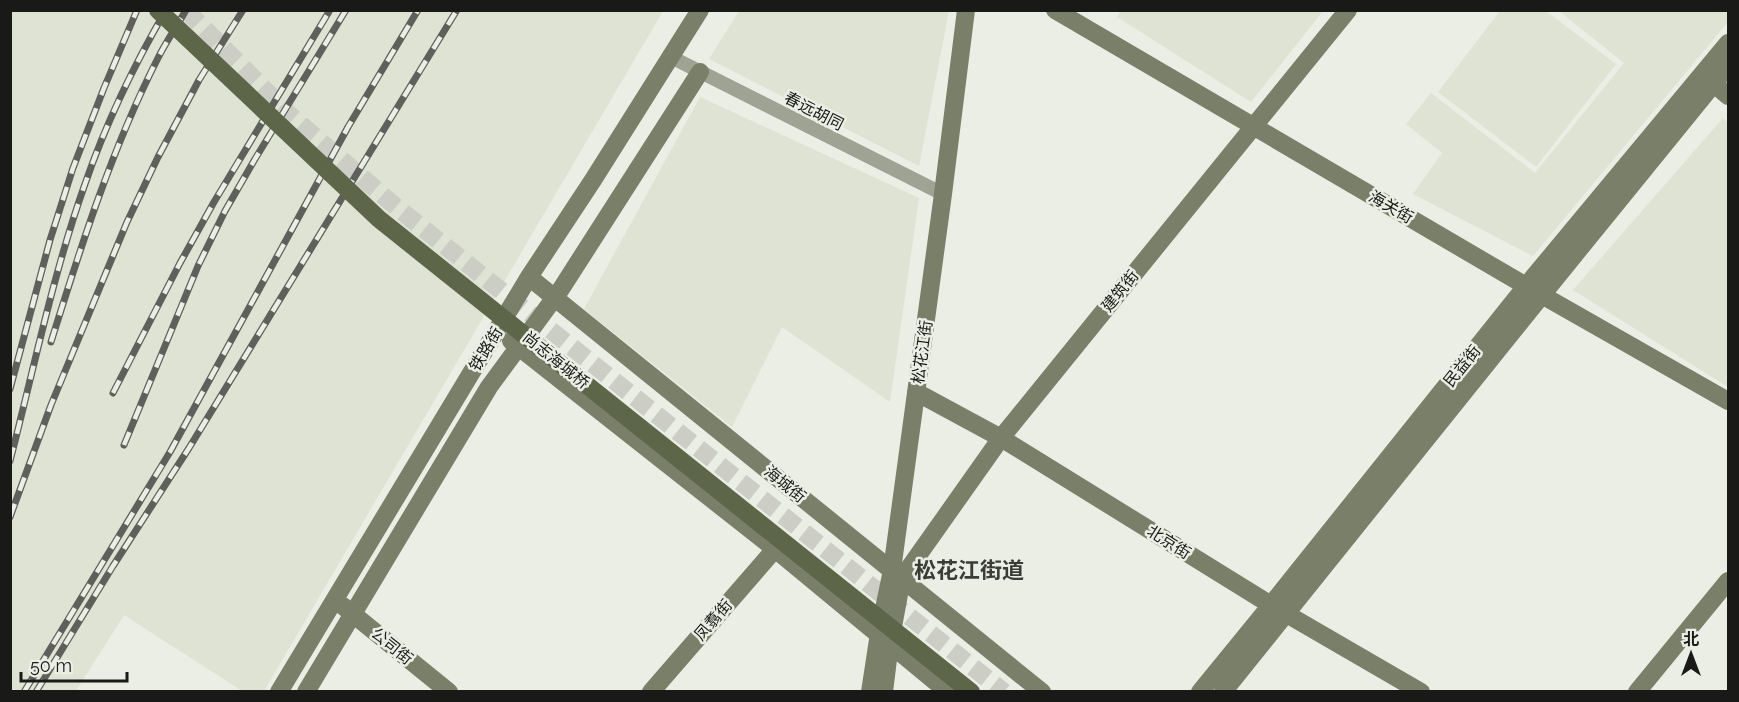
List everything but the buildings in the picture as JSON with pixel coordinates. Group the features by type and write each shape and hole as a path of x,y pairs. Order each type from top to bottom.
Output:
{"main road":[{"name":"尚志海城桥","path":"158,10 379,219 971,692"},
{"name":"铁路街","path":"279,692 529,277 700,10"},
{"name":"松花江街","path":"870,692 885,638 897,574 916,392 944,194 966,10"},
{"name":"海关街","path":"1055,10 1542,296 1728,401"},
{"name":"建筑街","path":"897,574 1001,438 1348,10"},
{"name":"民益街","path":"1200,692 1278,610 1542,296 1709,79 1728,43"},
{"name":"民益街","path":"1223,692 1278,610 1526,286 1709,79 1728,66"},
{"name":"铁路街","path":"306,692 489,387 555,298 700,72"},
{"path":"1709,79 1728,96"},
{"name":"海城街","path":"529,277 1042,692"},
{"path":"498,330 775,549 948,692"},
{"name":"北京街","path":"916,392 1001,438 1278,610 1421,692"},
{"name":"凤翥街","path":"651,692 775,549"},
{"path":"1637,692 1728,581"},
{"name":"公司街","path":"335,600 449,692"},
{"name":"松花江街","path":"884,692 885,638"}],"street":[{"name":"春远胡同","path":"670,57 944,194"}],"shaded area":[{"path":"1121,10 1323,11 1251,102 1117,17"},
{"path":"10,11 663,11 264,691 242,691 124,615 76,691 11,691"},
{"path":"739,11 949,11 919,166 709,59"},
{"path":"1500,11 1546,11 1616,64 1536,167 1438,92"},
{"path":"1559,11 1728,11 1728,22 1533,256 1413,194 1442,153 1406,124 1431,93 1535,173 1624,63"},
{"path":"700,97 919,198 890,402 782,327 732,427 584,309"},
{"path":"1723,118 1728,123 1728,387 1573,290"}],"tunnel":[{"path":"186,10 290,115 395,206 1004,692"}],"railway":[{"path":"10,389 50,240 73,168 137,10"},
{"path":"10,461 54,287 85,184 121,95 166,10"},
{"path":"51,342 86,234 126,127 158,58 186,10"},
{"path":"10,517 51,405 127,222 199,80 243,10"},
{"path":"113,393 214,202 330,10"},
{"path":"124,445 198,266 225,211 346,10"},
{"path":"24,692 170,452 348,127 418,10"},
{"path":"36,692 189,448 457,10"}],"district":[{"name":"松花江街道","path":"969,570"}]}
